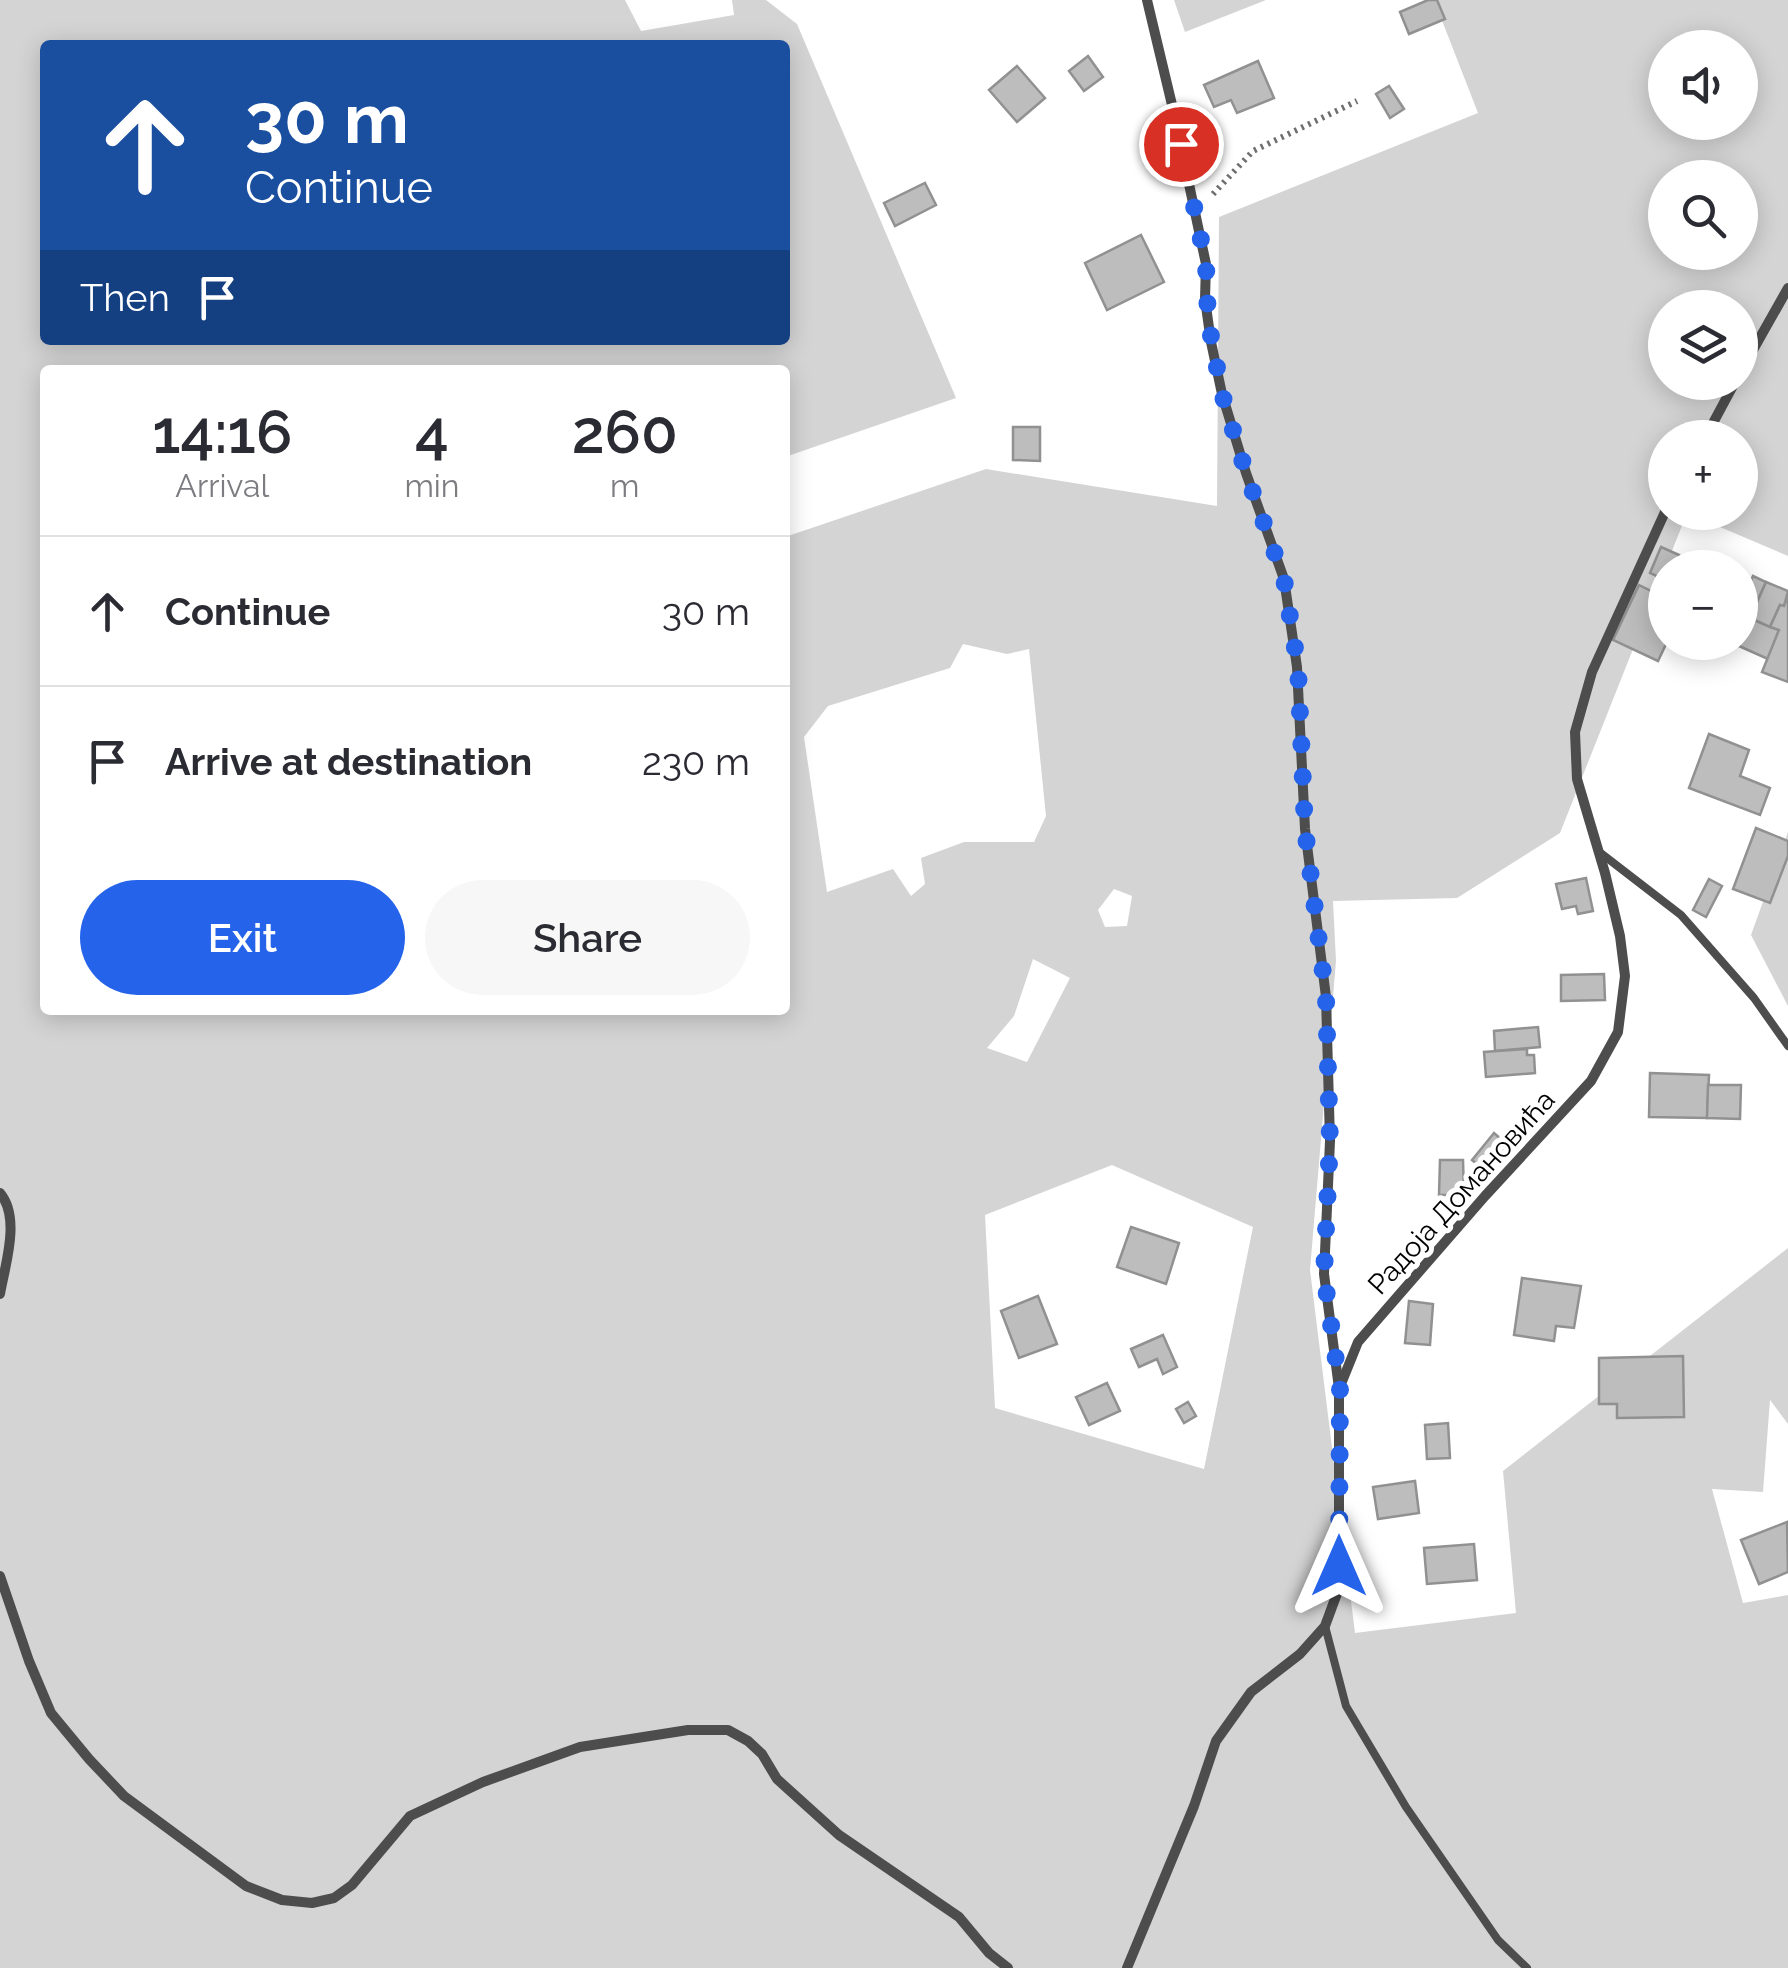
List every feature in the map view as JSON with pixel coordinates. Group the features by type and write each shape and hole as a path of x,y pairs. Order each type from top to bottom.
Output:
{"street":[{"path":"1147,0 1206,264 1211,342 1222,394 1284,579 1298,667 1305,829 1326,997 1330,1141 1324,1274 1340,1389"},
{"path":"1758,342 1788,288"},
{"name":"Радоја Домановића","path":"1127,1968 1194,1806 1216,1741 1251,1692 1300,1654 1325,1626 1339,1588 1340,1389 1358,1342 1591,1082 1618,1032 1625,976 1620,936 1577,778 1574,732 1592,672 1657,530"},
{"path":"0,1194 5,1198 10,1218 0,1294"},
{"path":"0,1576 51,1713 76,1744 124,1796 246,1886 282,1900 312,1903 334,1898 352,1885 410,1816 483,1782 580,1747 688,1730 728,1730 762,1754 777,1779 839,1835 959,1917 989,1953 1008,1968"}],"lane":[{"path":"1598,850 1682,915 1754,998 1788,1046"},
{"path":"1325,1626 1346,1706 1406,1807 1488,1926 1527,1968"}],"path":[{"path":"1196,214 1252,151 1357,101"}],"shaded area":[{"path":"0,0 625,0 641,31 734,15 732,0 766,0 797,24 956,398 790,455 790,365 40,365 40,1015 790,1015 790,535 986,469 1217,506 1219,217 1478,113 1434,0 1788,0 1788,556 1727,530 1758,530 1758,420 1648,420 1648,530 1680,530 1672,550 1648,550 1648,611 1560,833 1457,898 1333,901 1336,961 1310,1270 1355,1633 1516,1613 1503,1471 1788,1248 1788,1424 1770,1400 1763,1492 1712,1489 1743,1603 1788,1595 1788,1968 0,1968","holes":["963,644 1007,654 1029,649 1046,816 1034,842 964,842 921,858 925,884 911,896 893,869 827,892 804,737 828,706 950,668","1114,889 1132,896 1127,926 1105,927 1098,910","1033,959 1070,978 1027,1062 987,1048 1014,1016","1112,1165 1253,1227 1204,1469 995,1408 985,1215"]},
{"path":"1174,0 1266,0 1185,32"},
{"path":"1788,832 1788,1006 1751,935"}],"building":[{"path":"1437,0 1445,19 1409,34 1400,12"},
{"path":"1088,56 1103,77 1084,91 1069,71"},
{"path":"1258,61 1274,98 1237,113 1231,100 1214,107 1204,85"},
{"path":"1017,66 1045,98 1017,122 989,90"},
{"path":"1389,86 1404,109 1390,118 1376,94"},
{"path":"925,183 936,205 895,226 884,203"},
{"path":"1141,235 1164,282 1107,310 1085,263"},
{"path":"1013,427 1040,427 1040,461 1013,460"},
{"path":"1758,578 1766,582 1758,600"},
{"path":"1766,582 1788,591 1784,606 1780,605 1770,627 1758,622 1758,600"},
{"path":"1639,585 1648,590 1648,656 1613,640"},
{"path":"1788,596 1788,682 1762,672 1779,630 1770,627"},
{"path":"1758,621 1779,630 1768,659 1758,655"},
{"path":"1709,734 1749,750 1740,776 1770,788 1760,815 1689,788"},
{"path":"1756,828 1788,841 1788,856 1770,903 1733,889"},
{"path":"1586,878 1593,911 1578,914 1576,906 1562,909 1556,884"},
{"path":"1709,879 1722,886 1706,917 1693,910"},
{"path":"1604,974 1605,1000 1561,1001 1561,975"},
{"path":"1538,1027 1540,1047 1495,1051 1494,1031"},
{"path":"1527,1049 1527,1055 1534,1055 1535,1073 1486,1077 1484,1052"},
{"path":"1650,1073 1709,1075 1707,1118 1649,1117"},
{"path":"1708,1085 1741,1085 1740,1119 1707,1118"},
{"path":"1494,1133 1510,1147 1488,1173 1472,1160"},
{"path":"1440,1160 1463,1160 1464,1195 1439,1195"},
{"path":"1131,1227 1179,1243 1166,1284 1117,1267"},
{"path":"1522,1278 1581,1286 1574,1328 1556,1326 1554,1341 1514,1335"},
{"path":"1038,1296 1057,1344 1019,1358 1001,1311"},
{"path":"1409,1301 1433,1304 1430,1345 1405,1343"},
{"path":"1163,1335 1177,1367 1163,1374 1157,1359 1139,1367 1131,1349"},
{"path":"1683,1356 1684,1417 1617,1418 1617,1404 1599,1404 1599,1358"},
{"path":"1107,1383 1120,1411 1089,1425 1076,1397"},
{"path":"1188,1402 1196,1416 1184,1423 1176,1409"},
{"path":"1448,1423 1450,1458 1427,1459 1425,1425"},
{"path":"1415,1481 1419,1513 1378,1519 1373,1487"},
{"path":"1787,1522 1788,1572 1759,1584 1741,1540"},
{"path":"1474,1544 1477,1580 1427,1584 1424,1548"}],"route":[{"path":"1181,144 1206,264 1208,320 1222,394 1284,579 1298,667 1305,829 1326,997 1330,1141 1324,1274 1340,1389 1339,1566"}]}
